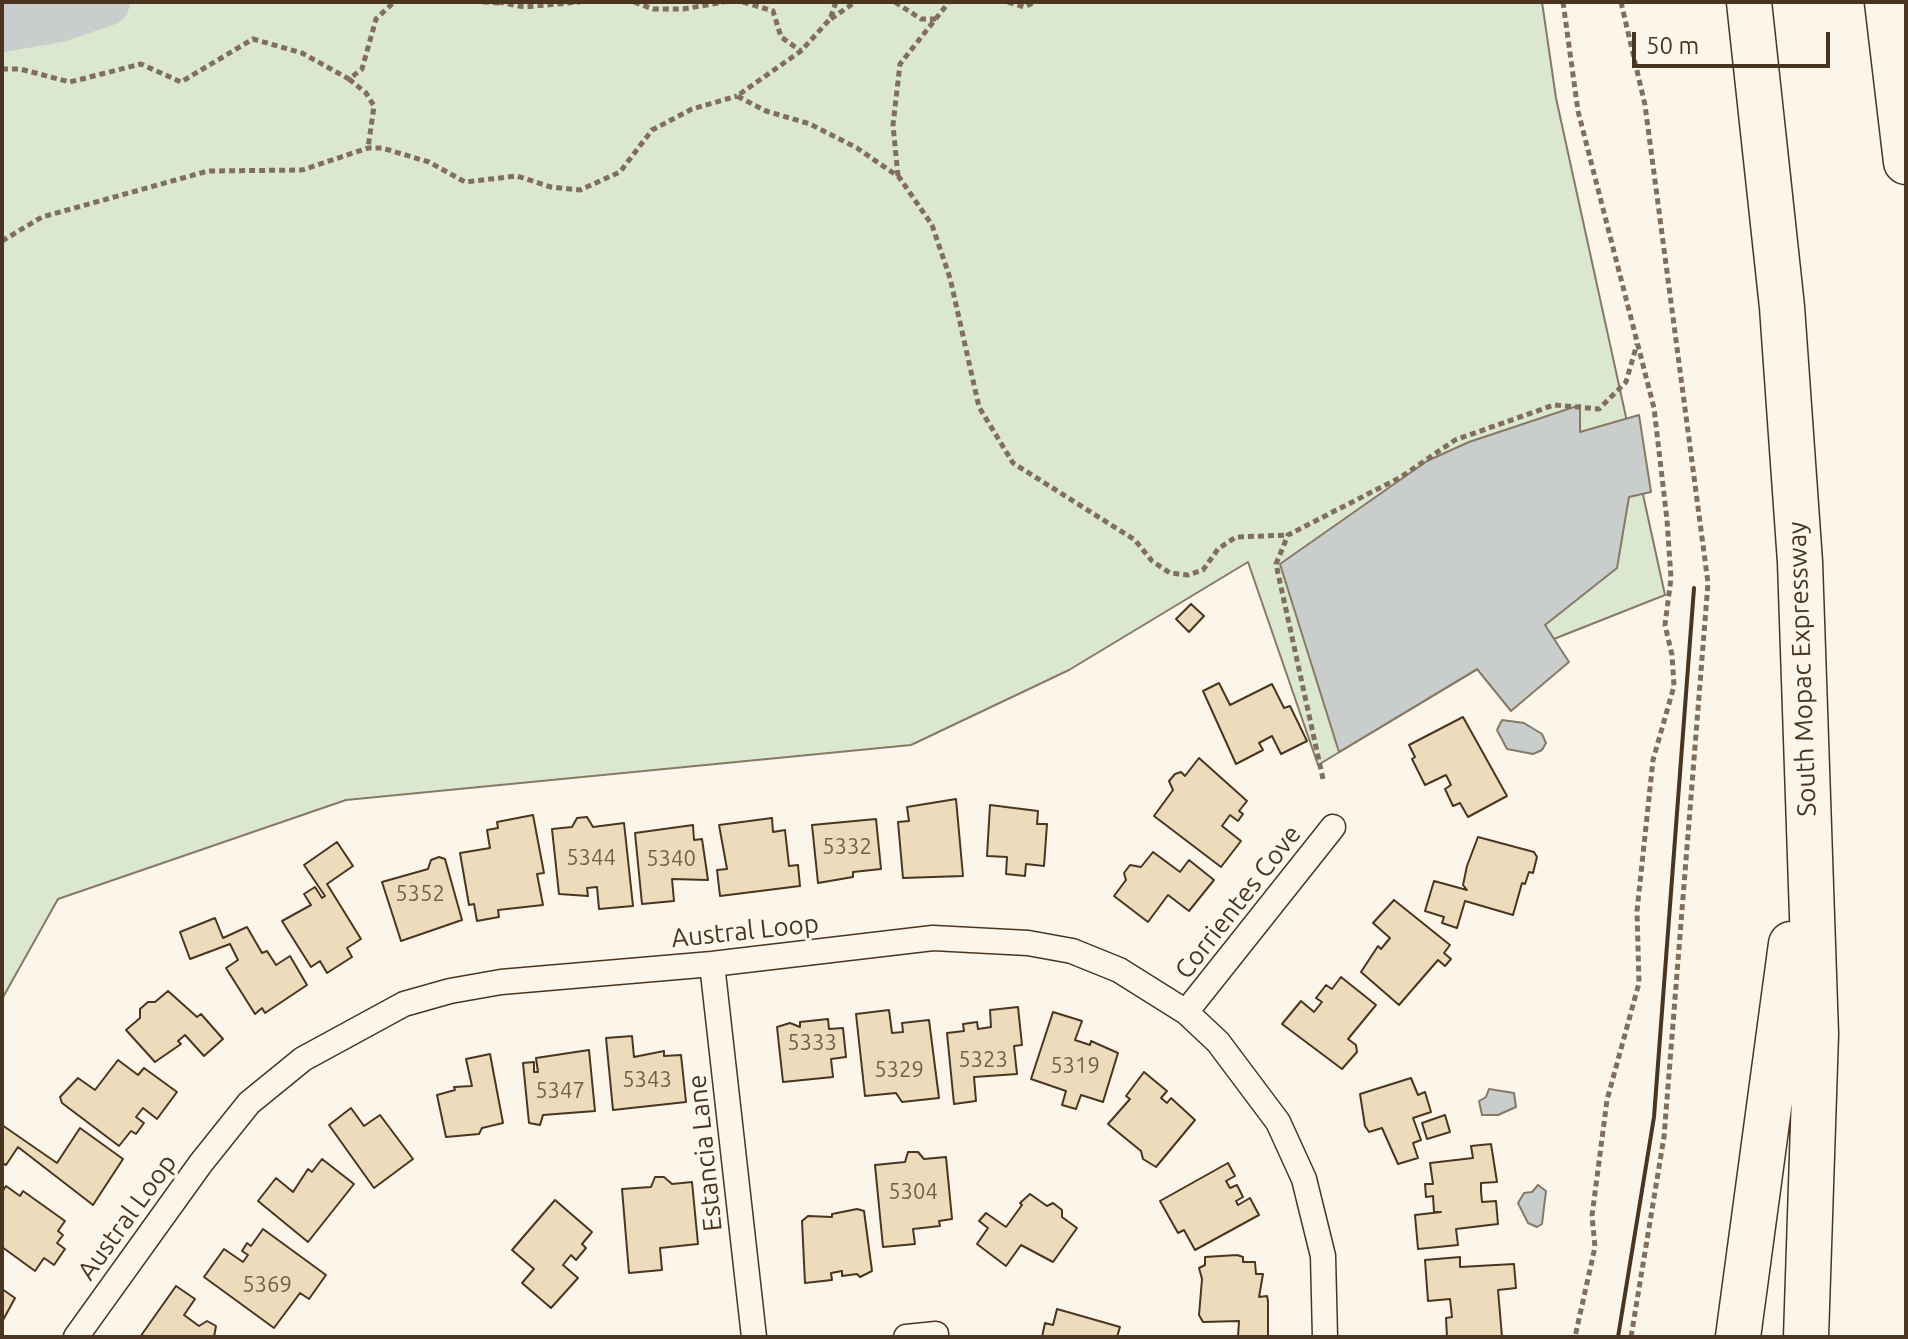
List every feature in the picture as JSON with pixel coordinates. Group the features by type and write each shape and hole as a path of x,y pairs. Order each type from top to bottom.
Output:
{"highway":[{"name":"South Mopac Expressway","path":"1749,2 1782,307 1800,562 1816,1034 1806,1337"},
{"path":"1887,2 1906,162"},
{"path":"1738,1337 1808,811"}],"street":[{"name":"Corrientes Cove","path":"1186,1012 1333,827"},
{"name":"Austral Loop","path":"76,1337 201,1163 249,1103 293,1067 337,1038 404,1004 450,991 501,982 712,964 933,938 1028,943 1072,951 1119,970 1186,1012 1237,1064 1278,1122 1293,1151 1314,1215 1323,1256 1325,1337"},
{"name":"Estancia Lane","path":"712,964 754,1337"},
{"path":"906,1337 936,1334"}],"path":[{"path":"349,79 362,69 376,19 394,2"},
{"path":"483,2 534,6 580,2"},
{"path":"634,2 653,9 724,2"},
{"path":"743,2 773,11 781,37 801,51"},
{"path":"830,19 836,2"},
{"path":"2,241 42,217 208,171 302,170 368,148 382,148 429,162 465,182 517,176 551,187 580,190 620,172 652,130 692,109 737,96 801,51 830,19 855,2"},
{"path":"895,2 921,19 938,19"},
{"path":"899,177 893,125 900,64 949,2"},
{"path":"1008,2 1024,7 1035,2"},
{"path":"1563,2 1578,111 1654,408 1667,520 1671,578 1665,625 1672,655 1674,686 1653,760 1638,899 1639,983 1607,1100 1592,1216 1595,1247 1575,1337"},
{"path":"1621,2 1645,105 1708,583 1664,1137 1631,1337"},
{"path":"2,69 20,69 70,82 141,64 181,82 253,39 302,53 349,79 366,93 374,106 368,148"},
{"path":"737,96 766,111 810,124 857,148 899,177 932,225 950,278 979,407 1013,463 1074,498 1135,540 1152,561 1170,573 1188,575 1203,570 1218,549 1236,537 1288,535 1401,477 1455,440 1554,405 1599,409 1626,382 1638,343"},
{"path":"1288,535 1276,564 1323,779"}],"green space":[{"path":"2,2 1542,2 1556,98 1665,595 1478,669 1318,765 1248,562 1069,670 911,745 346,800 58,899 2,999"}],"shaded area":[{"path":"1580,405 1580,432 1639,415 1651,492 1629,497 1617,568 1545,625 1569,662 1511,711 1477,669 1339,752 1280,564 1427,461 1469,442"},
{"path":"1502,720 1524,723 1542,734 1546,743 1542,750 1533,754 1507,749 1497,730"},
{"path":"1489,1089 1514,1093 1516,1107 1498,1115 1482,1115 1479,1101 1486,1097"},
{"path":"1538,1185 1546,1191 1542,1224 1537,1227 1528,1223 1518,1203 1524,1193 1532,1192"}],"building":[{"path":"1191,604 1204,616 1189,632 1176,619"},
{"path":"1219,683 1230,705 1272,684 1284,708 1290,706 1307,741 1281,754 1272,736 1259,743 1263,750 1236,764 1203,691"},
{"path":"1463,717 1507,796 1468,817 1460,803 1453,806 1445,789 1451,785 1446,775 1425,785 1412,759 1415,757 1409,745"},
{"path":"1199,758 1247,801 1239,811 1243,814 1238,821 1230,815 1222,826 1241,841 1221,867 1154,816 1173,790 1169,781 1181,772 1185,776"},
{"path":"956,799 963,876 903,878 898,822 909,821 907,807"},
{"path":"990,805 1038,811 1037,824 1047,824 1044,866 1026,864 1025,876 1006,874 1007,857 987,856"},
{"path":"533,815 544,873 537,874 543,905 498,910 499,917 477,921 474,904 469,905 460,853 490,848 487,830 498,828 497,822"},
{"path":"587,817 593,827 624,823 633,906 599,909 597,887 587,888 588,896 559,894 552,829 572,827 577,818"},
{"path":"772,818 773,832 785,830 789,866 798,865 800,886 720,896 717,870 727,869 719,825"},
{"path":"876,819 881,869 853,872 853,877 818,883 812,825"},
{"path":"693,825 694,840 702,839 708,880 672,879 674,901 642,904 635,833"},
{"path":"1478,837 1534,852 1537,857 1533,873 1529,872 1525,884 1522,883 1513,915 1465,901 1457,928 1442,923 1444,917 1425,911 1434,881 1467,890 1463,885"},
{"path":"337,842 353,866 327,884 361,939 347,948 352,957 327,973 320,961 311,967 282,921 311,905 304,894 315,887 322,898 325,896 304,865"},
{"path":"1153,852 1180,872 1189,860 1214,880 1189,911 1168,895 1148,922 1114,896 1126,880 1124,873 1130,865 1141,867"},
{"path":"439,857 445,859 462,920 401,941 382,882 428,869 431,860"},
{"path":"1394,900 1450,945 1444,953 1451,959 1445,966 1438,960 1399,1005 1361,972 1378,946 1381,949 1390,938 1373,923"},
{"path":"215,918 223,938 247,927 262,953 267,951 276,965 290,956 307,985 265,1013 262,1008 255,1014 226,968 238,960 230,944 190,959 180,932"},
{"path":"1341,977 1376,1005 1348,1039 1356,1045 1357,1052 1342,1069 1282,1024 1301,1001 1314,1012 1322,1002 1316,998 1326,985 1332,989"},
{"path":"168,991 197,1017 201,1014 223,1039 204,1056 185,1035 178,1041 181,1044 155,1062 126,1030 140,1018 140,1009"},
{"path":"1018,1007 1022,1045 1014,1046 1017,1074 974,1077 976,1101 954,1104 947,1033 964,1031 963,1024 977,1022 978,1029 991,1027 990,1010"},
{"path":"889,1010 892,1033 903,1032 902,1023 929,1020 939,1098 902,1102 896,1093 865,1096 856,1014"},
{"path":"1053,1012 1082,1021 1075,1040 1090,1045 1091,1041 1118,1053 1103,1102 1081,1095 1076,1109 1062,1105 1066,1091 1031,1079"},
{"path":"828,1019 829,1029 843,1028 846,1057 831,1059 833,1077 783,1082 777,1027 790,1023 800,1027 800,1022"},
{"path":"632,1036 634,1057 664,1051 664,1056 681,1055 686,1102 613,1110 606,1038"},
{"path":"589,1050 595,1111 543,1115 540,1125 529,1123 523,1063 534,1062 534,1072 538,1072 536,1058"},
{"path":"490,1054 503,1123 482,1128 479,1134 446,1137 437,1095 455,1090 454,1087 472,1086 466,1059"},
{"path":"118,1060 138,1075 144,1068 177,1092 157,1119 143,1108 136,1117 144,1123 136,1134 131,1131 119,1146 62,1103 60,1097 78,1078 95,1090"},
{"path":"1144,1072 1167,1091 1161,1098 1167,1103 1171,1098 1195,1120 1156,1167 1143,1159 1141,1151 1108,1124 1130,1099 1126,1096"},
{"path":"1411,1078 1418,1095 1425,1092 1431,1112 1413,1118 1421,1140 1413,1143 1418,1158 1398,1164 1382,1128 1369,1132 1365,1126 1360,1094"},
{"path":"351,1108 364,1126 380,1115 413,1159 374,1188 329,1125"},
{"path":"1445,1115 1450,1132 1427,1139 1422,1123"},
{"path":"2,1125 57,1163 80,1128 123,1159 93,1205 18,1147 6,1165 2,1163"},
{"path":"1491,1144 1497,1182 1481,1183 1481,1191 1482,1202 1496,1201 1498,1224 1456,1229 1458,1245 1418,1249 1415,1215 1441,1212 1434,1212 1433,1196 1426,1197 1425,1184 1433,1184 1430,1163 1473,1158 1471,1146"},
{"path":"908,1152 918,1152 924,1159 946,1157 952,1219 939,1221 940,1226 913,1229 915,1244 883,1247 875,1165 905,1162"},
{"path":"322,1159 354,1184 308,1242 258,1201 276,1178 293,1192 308,1169 312,1172"},
{"path":"1228,1163 1235,1176 1226,1181 1230,1188 1237,1185 1243,1197 1236,1201 1238,1205 1250,1198 1259,1215 1195,1250 1184,1230 1178,1233 1160,1201"},
{"path":"655,1177 664,1177 672,1184 692,1182 698,1244 660,1248 662,1270 629,1273 622,1189 651,1187"},
{"path":"6,1186 20,1196 23,1191 65,1221 58,1231 63,1235 57,1243 65,1249 54,1265 44,1258 35,1271 2,1247 2,1192"},
{"path":"1030,1194 1047,1206 1053,1203 1062,1210 1062,1217 1077,1228 1053,1262 1021,1245 1006,1266 977,1244 988,1228 979,1221 986,1213 1006,1227 1022,1205 1020,1203"},
{"path":"555,1200 592,1232 582,1244 586,1248 576,1260 571,1255 563,1265 578,1278 551,1308 522,1283 534,1269 512,1250"},
{"path":"857,1209 864,1211 872,1271 860,1277 857,1274 842,1276 842,1271 831,1273 832,1280 805,1283 802,1221 808,1216 832,1217 832,1214"},
{"path":"263,1229 326,1275 309,1299 300,1293 274,1328 204,1277 224,1249 243,1262 248,1255 242,1251 247,1243 251,1246"},
{"path":"1205,1257 1243,1257 1243,1262 1255,1262 1256,1274 1263,1274 1259,1297 1267,1296 1268,1337 1238,1337 1239,1321 1203,1322 1199,1315 1202,1279 1199,1268 1205,1265"},
{"path":"1460,1257 1460,1267 1514,1264 1516,1288 1498,1290 1502,1337 1447,1337 1446,1318 1452,1317 1450,1299 1428,1301 1425,1260"},
{"path":"176,1286 195,1299 184,1315 199,1326 207,1321 216,1326 214,1337 140,1337"},
{"path":"2,1289 15,1298 2,1322"},
{"path":"1057,1309 1120,1327 1117,1337 1042,1337 1045,1323 1053,1325"}],"waterway":[{"path":"2,28 59,18 106,2"}],"wall":[{"path":"1618,1337 1654,1117 1694,588"}]}
